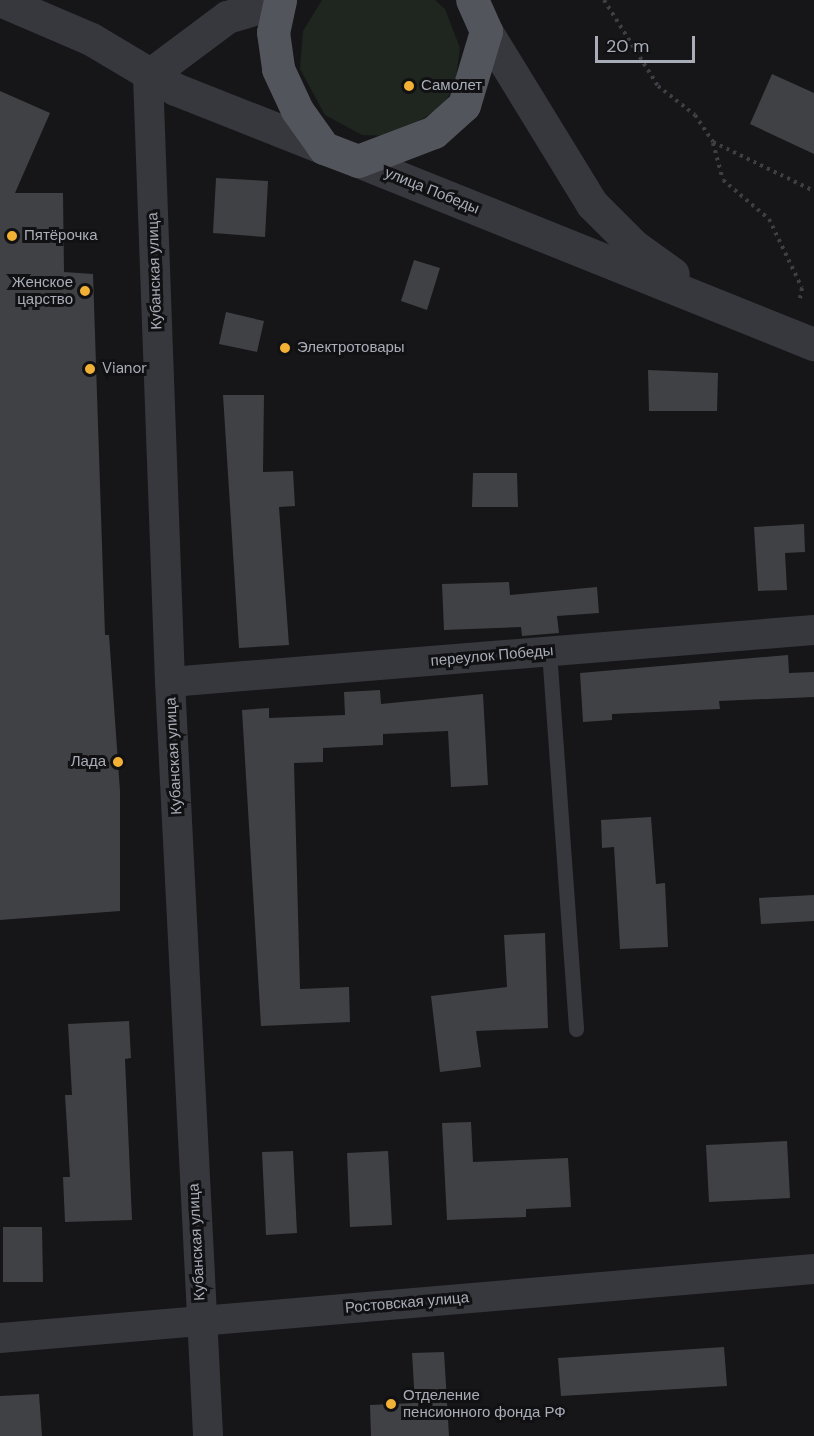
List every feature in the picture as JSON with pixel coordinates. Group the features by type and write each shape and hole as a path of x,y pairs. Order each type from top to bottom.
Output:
{"main road":[{"path":"280,0 273,32 278,69 324,148"},
{"path":"358,161 434,132 464,105 486,31 472,0"},
{"name":"улица Победы","path":"324,148 358,161"}],"street":[{"path":"148,76 231,8 280,0"},
{"name":"улица Победы","path":"14,3 91,39 148,76 324,148"},
{"name":"улица Победы","path":"486,31 592,204 633,245 716,305"},
{"name":"Кубанская улица","path":"148,76 170,682 207,1436"},
{"name":"улица Победы","path":"358,161 803,339"},
{"name":"переулок Победы","path":"170,682 814,630"},
{"name":"Ростовская улица","path":"0,1338 814,1269"}],"lane":[{"path":"549,651 576,1029"}],"path":[{"path":"604,0 658,86 695,115 713,142 723,180 769,219 802,288 803,339"},
{"path":"713,142 814,191"}],"shaded area":[{"path":"322,0 435,0 445,9 460,48 455,85 441,109 390,136 362,135 325,115 300,69 303,31"}],"building":[{"path":"772,74 814,93 814,154 750,124"},
{"path":"0,91 50,113 15,193 63,193 64,272 93,274 105,635 109,635 120,791 120,911 0,920"},
{"path":"216,178 268,181 265,237 213,233"},
{"path":"414,260 440,268 427,310 401,301"},
{"path":"226,312 264,321 257,352 219,344"},
{"path":"648,370 718,373 717,411 649,411"},
{"path":"223,395 264,395 263,472 293,471 295,506 279,507 289,645 239,648"},
{"path":"473,473 517,473 518,507 472,507"},
{"path":"804,524 805,552 785,553 787,590 758,591 754,527"},
{"path":"509,582 510,595 597,587 599,613 557,616 559,633 522,636 521,627 444,630 442,584"},
{"path":"788,655 789,673 814,672 814,697 719,701 720,709 612,714 612,720 583,722 580,673"},
{"path":"380,690 381,704 483,694 488,785 451,787 448,731 383,734 383,745 323,748 323,762 294,763 300,989 349,987 350,1022 261,1026 242,710 269,708 269,718 345,715 344,692"},
{"path":"651,817 656,884 665,883 668,947 620,949 614,847 602,848 601,820"},
{"path":"814,895 814,921 761,924 759,898"},
{"path":"545,933 548,1028 476,1031 481,1067 440,1072 431,996 507,987 504,935"},
{"path":"129,1021 131,1058 125,1059 132,1220 65,1222 63,1177 70,1177 65,1095 72,1095 68,1024"},
{"path":"471,1122 473,1162 568,1158 571,1207 526,1209 526,1217 447,1220 442,1123"},
{"path":"787,1141 790,1198 709,1202 706,1145"},
{"path":"293,1151 297,1233 266,1235 262,1152"},
{"path":"388,1151 392,1225 350,1227 347,1153"},
{"path":"3,1227 42,1227 43,1282 3,1282"},
{"path":"724,1347 727,1386 561,1396 558,1358"},
{"path":"444,1352 449,1436 371,1436 370,1405 415,1403 412,1353"},
{"path":"39,1394 42,1436 0,1436 0,1396"}],"place":[{"name":"Самолет","path":"409,86"},
{"name":"Пятёрочка","path":"12,236"},
{"name":"Женское царство","path":"85,291"},
{"name":"Электротовары","path":"285,348"},
{"name":"Vianor","path":"90,369"},
{"name":"Лада","path":"118,762"},
{"name":"Отделение пенсионного фонда РФ","path":"391,1404"}]}
